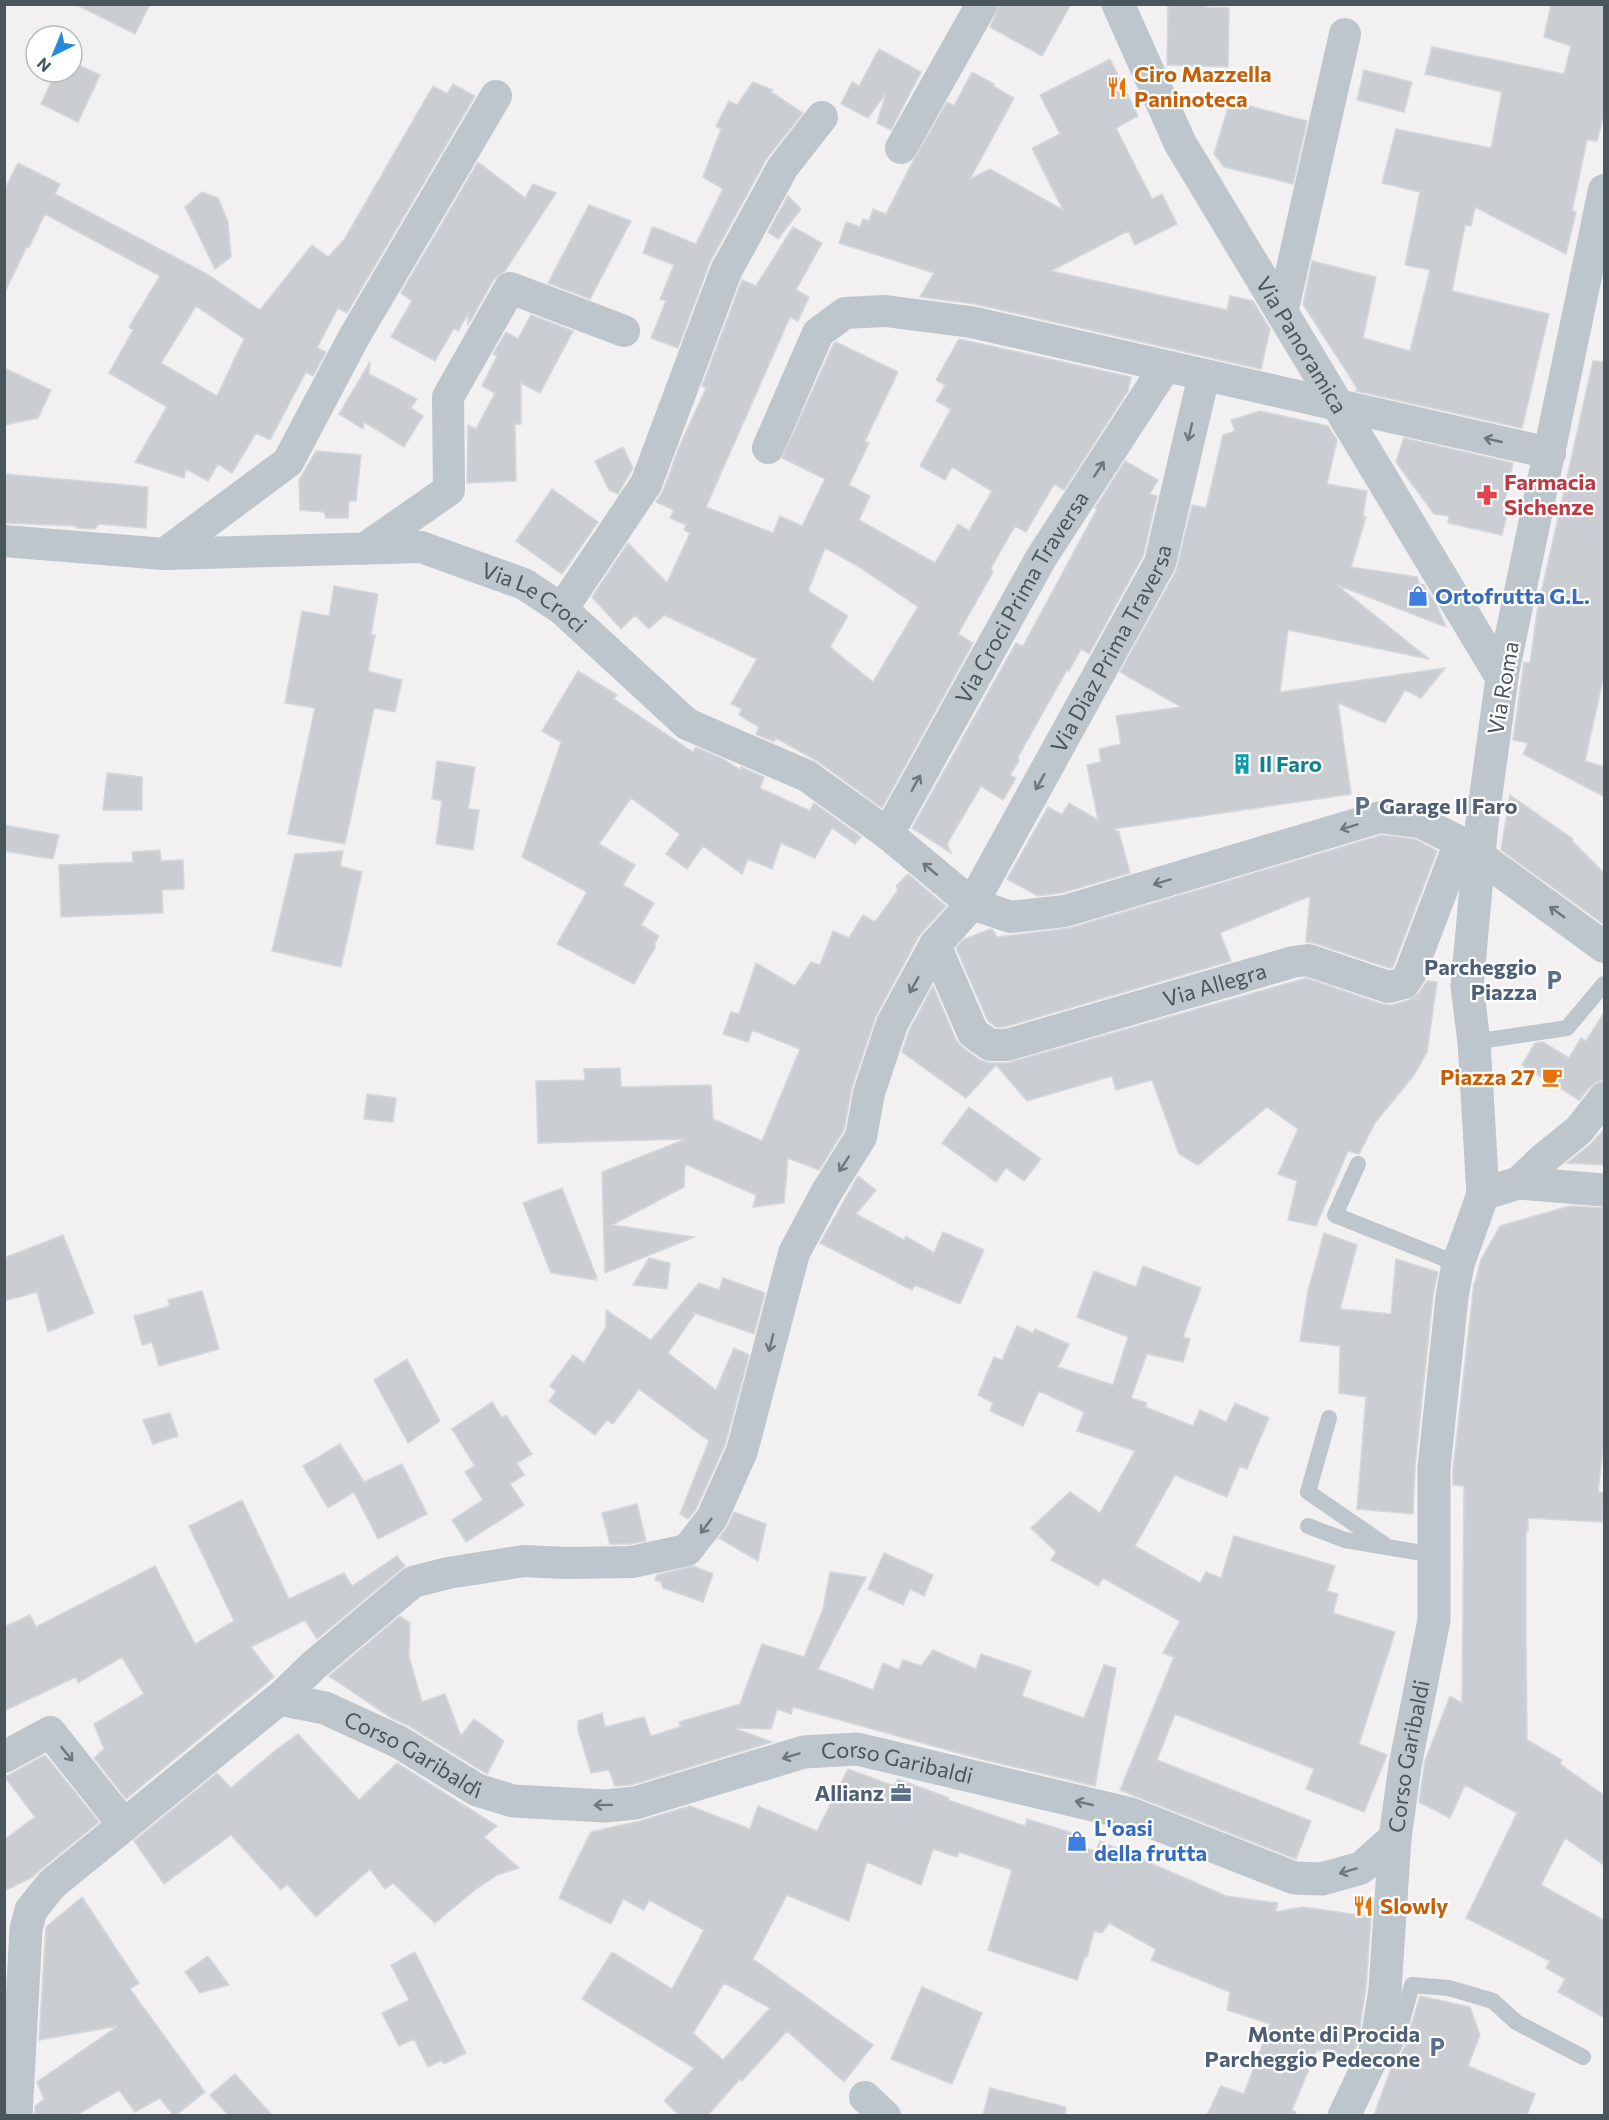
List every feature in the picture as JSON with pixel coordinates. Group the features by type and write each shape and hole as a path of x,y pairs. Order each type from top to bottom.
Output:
{"street":[{"path":"901,148 982,4"},
{"name":"Via Panoramica","path":"1118,4 1180,143 1502,678"},
{"path":"1282,313 1345,34"},
{"path":"164,554 288,462 354,337 496,96"},
{"path":"562,609 646,484 726,271 783,167 822,117"},
{"name":"Via Roma","path":"1483,1194 1474,1042 1467,986 1475,899 1471,832 1605,190"},
{"path":"364,549 449,490 448,397 510,288 624,331"},
{"path":"768,448 818,333 845,313 885,311 971,322 1550,453"},
{"name":"Via Croci Prima Traversa","path":"888,834 1041,558 1165,367"},
{"name":"Via Diaz Prima Traversa","path":"279,1699 314,1665 414,1582 448,1573 524,1561 632,1563 687,1550 712,1518 742,1450 794,1253 826,1193 861,1137 869,1093 892,1024 935,945 972,904 1160,563 1204,375"},
{"name":"Via Le Croci","path":"4,541 164,554 421,547 524,584 562,609 687,724 807,776 888,834 972,904"},
{"path":"972,904 1011,917 1065,911 1380,818 1420,822 1471,832 1605,946"},
{"name":"Via Allegra","path":"935,945 973,1033 990,1045 1007,1045 1293,962 1308,960 1388,987 1404,982 1410,974 1471,832"},
{"path":"1518,1183 1579,1130 1605,1098"},
{"path":"1483,1194 1518,1183 1605,1190"},
{"name":"Corso Garibaldi","path":"279,1699 325,1708 399,1742 477,1790 513,1801 605,1806 635,1803 804,1752 857,1749 1131,1814 1293,1878 1322,1879 1361,1868 1395,1838 1405,1766 1434,1620 1434,1468 1458,1264 1483,1194"},
{"path":"16,2115 26,1929 31,1910 51,1884 279,1699"},
{"path":"4,1757 50,1732 124,1824"},
{"path":"1344,2115 1386,2055 1385,1990 1395,1838"}],"lane":[{"path":"1474,1042 1567,1028 1605,984"},
{"path":"1359,1164 1335,1215 1458,1264"},
{"path":"1329,1418 1308,1492 1389,1547"},
{"path":"1308,1526 1345,1540 1434,1555"},
{"path":"1386,2055 1396,2042 1412,1985 1449,1988 1493,2001 1516,2022 1583,2057"}],"building":[{"path":"75,4 150,4 135,34"},
{"path":"1000,4 1071,4 1042,56 990,27"},
{"path":"1168,4 1205,4 1205,7 1229,8 1228,67 1167,65"},
{"path":"1551,4 1605,4 1605,111 1597,141 1587,140 1572,211 1576,212 1566,254 1475,207 1471,226 1465,225 1452,291 1549,314 1522,428 1356,391 1357,388 1303,304 1312,261 1376,277 1363,338 1410,351 1430,270 1405,265 1420,192 1382,183 1396,129 1491,148 1502,92 1425,74 1432,47 1564,74 1571,46 1544,37"},
{"path":"879,49 921,72 891,130 877,123 886,93 868,118 841,104 852,82 859,86"},
{"path":"1110,59 1138,116 1116,128 1152,199 1162,194 1177,224 1135,245 1128,231 1051,271 1227,310 1230,296 1253,301 1270,329 1261,369 975,304 920,297 934,273 839,243 846,222 860,227 863,219 869,221 873,209 886,214 947,102 954,106 972,72 1014,98 970,179 990,169 1063,210 1032,148 1060,134 1040,95"},
{"path":"84,68 100,75 78,122 41,104 50,84 84,84"},
{"path":"1364,70 1412,82 1404,112 1357,100"},
{"path":"753,82 773,90 771,92 803,113 767,158 710,262 678,348 651,338 666,301 660,299 674,265 643,253 654,227 696,244 723,189 703,177 721,129 716,126 729,101 737,105"},
{"path":"453,84 475,96 347,313 338,308 317,348 326,352 313,376 306,372 270,440 256,433 232,473 218,464 208,481 186,469 184,478 135,462 167,407 109,373 133,330 129,327 160,276 45,214 4,294 4,191 18,163 60,184 55,194 207,274 260,310 312,245 328,257 344,240 433,86 447,94","holes":["196,306 244,339 217,396 161,363"]},
{"path":"1230,101 1307,121 1293,184 1224,167 1214,154"},
{"path":"478,162 525,198 533,184 556,193 505,271 494,279 468,325 468,314 458,331 454,328 435,361 391,337 412,301 401,293"},
{"path":"202,192 218,198 228,222 231,257 215,269 185,207"},
{"path":"788,196 801,209 778,239 768,232"},
{"path":"589,205 631,221 590,299 548,283"},
{"path":"793,227 822,243 796,290 809,297 798,321 790,317 706,507 773,533 780,516 802,526 825,479 782,458 836,342 898,372 865,441 869,443 849,485 870,496 859,520 935,563 958,524 969,531 992,491 952,467 945,480 920,466 951,409 936,401 945,385 936,380 959,339 1131,377 1128,391 1064,490 1054,484 1026,532 1015,526 991,568 993,572 958,634 973,643 882,808 817,761 776,738 774,742 756,734 759,727 739,715 742,709 731,704 757,659 664,615 649,629 635,615 621,629 592,597 628,543 667,583 690,533 684,530 686,525 670,518 674,510 656,502 663,491 680,445 706,388 702,386 742,280 756,286","holes":["825,548 856,565 918,607 873,682 830,647 848,616 808,591"]},
{"path":"531,315 573,331 540,393 521,383 521,424 515,424 516,481 467,483 468,425 476,429 495,393 482,386 497,356 493,354 506,332 518,339"},
{"path":"1593,361 1605,362 1605,670 1585,761 1605,767 1605,797 1523,754 1528,743 1513,740 1524,662 1530,663 1537,612"},
{"path":"370,362 369,374 417,399 411,408 423,416 404,447 364,422 363,429 339,414"},
{"path":"4,368 51,390 38,418 4,425"},
{"path":"1260,411 1328,426 1337,440 1327,484 1367,491 1363,516 1366,517 1351,567 1417,577 1419,584 1424,585 1437,606 1446,627 1337,585 1429,659 1288,630 1280,692 1445,668 1421,698 1405,690 1385,723 1338,703 1351,794 1113,829 1119,832 1130,873 1061,893 1038,896 1007,879 1048,807 1062,815 1069,803 1098,820 1087,765 1101,762 1099,749 1121,744 1116,716 1181,707 1120,672 1176,571 1192,505 1206,508 1223,435 1235,431 1231,420"},
{"path":"1404,438 1513,463 1503,509 1508,510 1502,535 1448,523 1449,516 1434,514 1396,462"},
{"path":"623,447 633,468 618,494 609,490 595,461"},
{"path":"316,451 361,455 356,501 349,501 348,518 326,518 324,512 300,510 299,480"},
{"path":"1125,461 1158,480 1150,494 1157,496 1143,556 1089,654 1081,649 1069,671 1067,670 1018,757 1019,761 1010,775 1016,778 1003,800 981,786 947,844 951,853 912,828 1016,643 1023,646 1097,509 1095,508"},
{"path":"4,474 148,487 146,528 99,524 95,529 4,523"},
{"path":"552,489 598,522 562,574 516,541"},
{"path":"334,586 378,594 371,635 375,635 368,671 402,680 395,712 374,708 345,844 288,834 315,708 285,703 302,611 329,616"},
{"path":"578,671 617,695 614,699 693,752 696,747 723,759 740,770 741,767 764,777 760,788 810,811 814,803 861,837 855,844 832,828 815,858 781,843 772,869 748,859 742,874 703,846 687,869 666,854 680,834 631,798 599,844 635,865 623,885 654,903 641,925 659,936 654,945 656,946 634,984 557,944 587,892 522,857 561,742 542,731"},
{"path":"437,761 475,767 468,809 479,810 473,850 436,844 442,801 432,799"},
{"path":"107,773 142,777 142,810 103,810"},
{"path":"1510,795 1573,839 1572,841 1605,874 1605,925 1501,850"},
{"path":"4,825 59,835 53,859 4,851"},
{"path":"1382,835 1415,839 1437,851 1393,967 1389,968 1306,942 1310,896 1220,933 1231,961 1004,1027 996,1027 988,1021 956,948 963,940 990,929 997,937 1070,928"},
{"path":"160,850 161,861 183,860 184,889 162,890 163,913 61,917 59,865 133,862 132,852"},
{"path":"343,851 340,866 362,872 341,967 272,951 295,854"},
{"path":"908,874 946,906 919,936 876,1016 852,1087 844,1130 819,1170 788,1158 784,1203 753,1207 756,1195 685,1164 684,1187 612,1225 694,1237 605,1273 602,1172 686,1139 538,1143 536,1081 585,1080 584,1069 620,1068 621,1087 711,1085 713,1119 762,1141 800,1049 752,1030 748,1042 723,1034 731,1012 739,1014 756,963 795,986 811,962 820,965 833,931 849,938 863,915 875,922 898,890 896,886"},
{"path":"1306,978 1382,1004 1392,1005 1409,1000 1419,993 1427,981 1437,982 1427,1052 1414,1075 1375,1123 1359,1154 1348,1151 1316,1226 1288,1220 1297,1181 1278,1174 1298,1129 1267,1107 1198,1165 1179,1154 1152,1080 1116,1090 1112,1076 1027,1101 996,1065 966,1098 902,1052 909,1031 933,986 956,1040 962,1047 980,1060 990,1063 1007,1063"},
{"path":"1605,1011 1605,1080 1590,1087 1579,1100 1522,1065 1535,1043 1543,1042 1569,1058 1581,1038 1586,1041"},
{"path":"367,1094 396,1098 393,1122 364,1119"},
{"path":"969,1107 1041,1159 1024,1181 1006,1168 996,1182 942,1143"},
{"path":"1605,1128 1605,1165 1567,1163 1591,1144"},
{"path":"858,1176 876,1190 856,1214 904,1240 906,1236 934,1253 943,1232 984,1250 960,1304 915,1285 912,1290 820,1243"},
{"path":"562,1188 596,1280 551,1273 523,1203"},
{"path":"1570,1206 1605,1208 1605,1431 1598,1492 1604,1493 1602,1522 1528,1518 1528,1531 1526,1531 1527,1740 1562,1760 1560,1764 1605,1796 1605,1866 1565,1838 1541,1885 1605,1921 1605,2018 1558,1992 1565,1979 1546,1968 1550,1961 1466,1918 1517,1813 1465,1785 1450,1818 1419,1802 1425,1761 1450,1696 1462,1703 1464,1486 1453,1485 1453,1469 1474,1283 1481,1260 1500,1226"},
{"path":"1324,1233 1357,1245 1340,1309 1391,1314 1396,1259 1438,1272 1433,1295 1415,1466 1413,1514 1357,1509 1366,1397 1339,1393 1340,1346 1300,1341 1308,1291"},
{"path":"63,1235 94,1313 48,1332 37,1292 4,1301 4,1258"},
{"path":"649,1258 670,1263 667,1289 633,1285"},
{"path":"1143,1266 1201,1288 1183,1337 1190,1339 1183,1362 1147,1354 1131,1398 1147,1403 1145,1407 1193,1426 1200,1410 1226,1422 1235,1403 1269,1418 1247,1469 1240,1466 1227,1497 1175,1475 1135,1546 1200,1583 1206,1572 1221,1578 1234,1536 1335,1566 1327,1591 1338,1594 1333,1613 1395,1632 1359,1744 1387,1755 1364,1812 1306,1789 1314,1769 1175,1714 1157,1760 1311,1821 1296,1859 1120,1790 1174,1657 1163,1653 1180,1621 1103,1578 1098,1586 1051,1560 1056,1552 1031,1528 1070,1492 1100,1513 1135,1451 1077,1431 1084,1412 1039,1391 1023,1426 990,1411 993,1403 978,1395 994,1357 1002,1360 1017,1326 1033,1333 1035,1329 1069,1344 1058,1367 1113,1385 1128,1337 1077,1317 1094,1271 1136,1287"},
{"path":"723,1278 765,1293 754,1334 692,1312 695,1314 668,1353 716,1390 734,1348 749,1355 725,1445 696,1509 688,1519 680,1514 709,1441 639,1389 613,1424 607,1420 595,1435 549,1401 556,1391 550,1386 573,1355 584,1363 606,1327 606,1310 651,1340 699,1283 719,1290"},
{"path":"202,1291 219,1349 159,1366 152,1342 142,1345 134,1316 170,1306 168,1300"},
{"path":"407,1359 440,1421 408,1443 374,1380"},
{"path":"492,1402 502,1418 506,1415 532,1454 517,1463 524,1475 510,1484 524,1505 466,1542 452,1520 483,1500 465,1472 475,1466 452,1429"},
{"path":"170,1413 178,1436 153,1444 143,1420"},
{"path":"340,1444 364,1482 402,1464 427,1514 378,1539 354,1492 328,1508 303,1466"},
{"path":"242,1500 289,1599 344,1573 352,1586 397,1556 405,1566 317,1639 305,1620 251,1647 274,1677 126,1799 94,1758 104,1749 94,1724 144,1694 122,1657 78,1683 76,1677 4,1711 4,1627 30,1615 36,1627 155,1566 195,1644 234,1621 189,1526"},
{"path":"637,1504 646,1541 610,1544 602,1513"},
{"path":"734,1512 766,1524 758,1561 719,1538"},
{"path":"884,1553 933,1575 924,1596 910,1589 903,1605 868,1589"},
{"path":"693,1566 713,1574 703,1602 663,1588 661,1582 655,1580 657,1575"},
{"path":"830,1572 866,1577 818,1669 873,1690 883,1663 899,1670 903,1660 921,1666 933,1650 976,1669 981,1654 1031,1671 1022,1696 1084,1718 1104,1665 1116,1668 1095,1786 973,1757 793,1707 791,1714 777,1709 771,1729 734,1728 772,1742 631,1785 615,1786 609,1770 591,1773 578,1730 578,1721 602,1713 605,1727 644,1717 651,1736 683,1726 680,1726 679,1722 740,1704 762,1644 804,1657 823,1609"},
{"path":"400,1616 410,1623 409,1657 422,1702 445,1694 461,1736 474,1719 504,1741 487,1774 409,1726 390,1717 329,1676"},
{"path":"298,1734 359,1800 397,1763 497,1826 484,1837 519,1868 497,1875 435,1923 393,1883 385,1889 370,1869 316,1917 287,1884 281,1890 231,1835 164,1884 134,1841 217,1773 231,1788"},
{"path":"45,1755 99,1822 33,1877 4,1891 4,1840 35,1817 5,1777"},
{"path":"848,1769 894,1786 898,1779 949,1798 948,1800 1025,1826 1027,1819 1086,1837 1084,1848 1096,1851 1100,1841 1226,1896 1278,1903 1275,1912 1303,1907 1371,1917 1366,1988 1357,2045 1349,2061 1317,2050 1292,2110 1296,2112 1295,2115 1207,2115 1221,2086 1244,2094 1270,2024 1227,2010 1230,1992 1151,1960 1156,1949 1109,1923 1102,1933 1094,1931 1087,1957 1085,1957 1077,1980 988,1950 1012,1870 959,1852 957,1857 933,1849 921,1885 867,1862 849,1921 787,1895 753,1959 873,2045 844,2082 787,2031 708,2115 679,2115 664,2101 694,2068 582,1999 612,1952 672,1989 704,1930 649,1900 644,1910 623,1899 611,1924 559,1898 569,1876 591,1832 640,1821 690,1806 750,1829 758,1806 817,1831","holes":["724,1983 770,2008 723,2060 693,2033"]},
{"path":"82,1897 139,1983 130,1989 205,2092 176,2115 173,2115 160,2098 135,2112 119,2090 77,2115 35,2115 35,2106 44,2099 37,2082 118,2026 39,2040 46,1927"},
{"path":"415,1952 466,2053 444,2064 442,2060 428,2067 414,2039 399,2046 382,2013 409,2000 391,1965"},
{"path":"208,1956 229,1985 200,1993 185,1972"},
{"path":"922,1987 982,2013 952,2084 891,2059"},
{"name":"Monte di Procida Parcheggio Pedecone","path":"1420,1996 1470,2007 1480,2035 1468,2066 1535,2094 1527,2115 1374,2115 1392,2066 1398,2061 1405,2046"},
{"path":"235,2074 272,2115 228,2115 210,2095"},
{"path":"990,2088 1066,2107 1065,2115 983,2115"}],"place":[{"name":"Ciro Mazzella Paninoteca","path":"1117,87"},
{"name":"Farmacia Sichenze","path":"1487,495"},
{"name":"Ortofrutta G.L.","path":"1418,596"},
{"name":"Il Faro","path":"1242,764"},
{"name":"Garage Il Faro","path":"1362,806"},
{"name":"Parcheggio Piazza","path":"1554,980"},
{"name":"Piazza 27","path":"1552,1077"},
{"name":"Allianz","path":"901,1793"},
{"name":"L'oasi della frutta","path":"1077,1841"},
{"name":"Slowly","path":"1363,1906"},
{"name":"Monte di Procida Parcheggio Pedecone","path":"1437,2047"}]}
